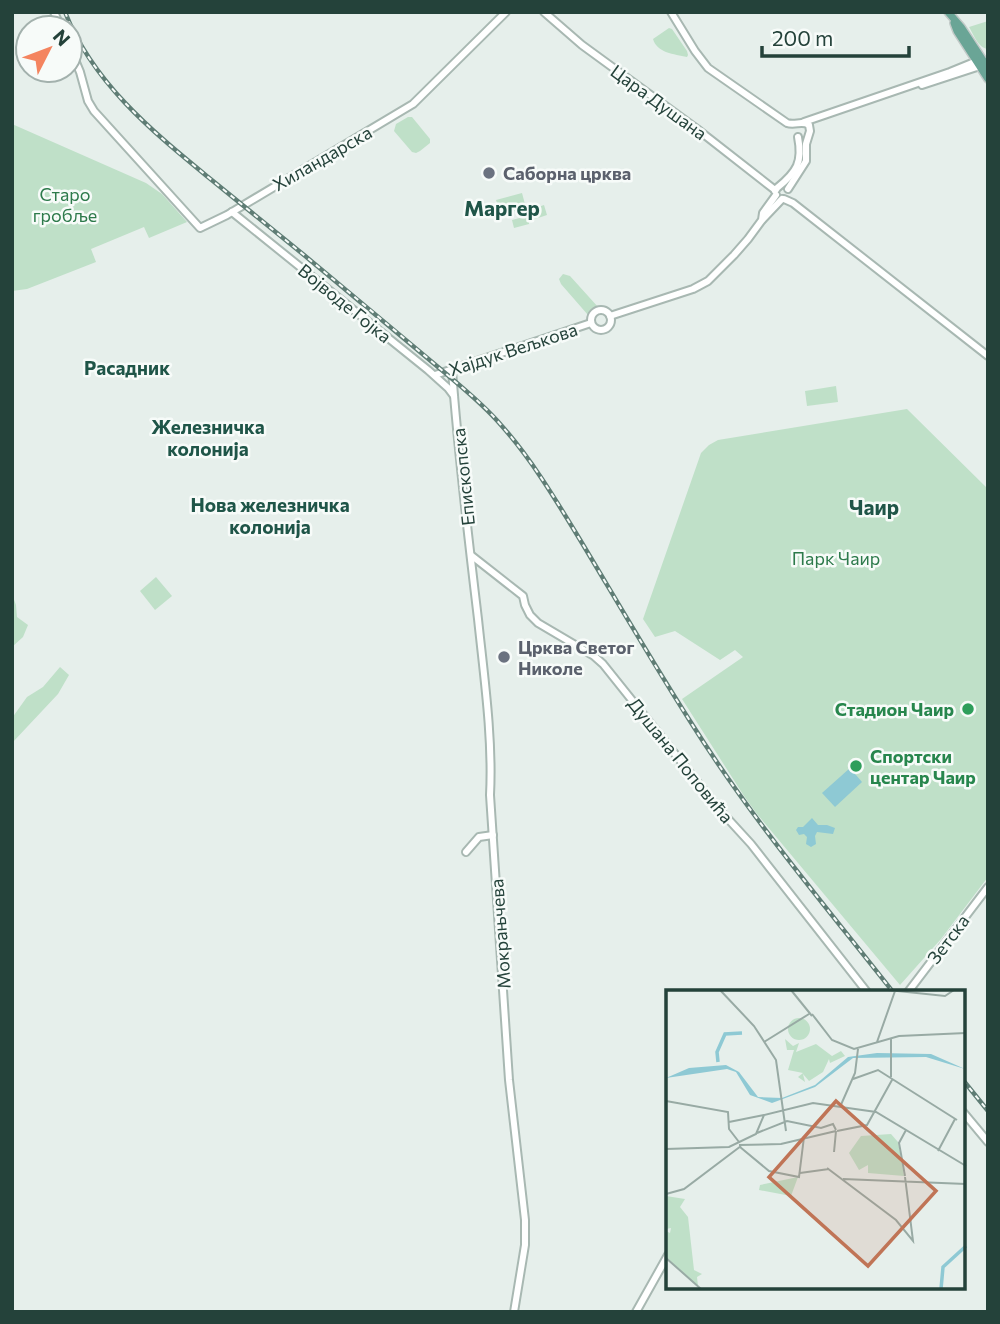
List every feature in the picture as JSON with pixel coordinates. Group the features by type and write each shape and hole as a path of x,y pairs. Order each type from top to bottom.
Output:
{"main road":[{"path":"950,16 961,27 984,63 988,79"}],"street":[{"name":"Хиландарска","path":"84,84 94,111 200,228 232,212 413,104 506,12"},
{"name":"Цара Душана","path":"544,12 581,45 782,193 988,356"},
{"path":"671,12 712,72 793,125 897,91 914,88 984,63"},
{"path":"810,128 822,116"},
{"path":"782,193 799,163 799,136 795,130 800,123"},
{"path":"610,316 708,281 734,255 806,161 810,128 807,124 800,123"},
{"path":"799,136 807,136"},
{"name":"Војводе Гојка","path":"232,212 435,375 454,397"},
{"path":"599,311 610,316 610,324 603,330 597,330 591,323 593,314 599,311"},
{"name":"Хајдук Вељкова","path":"435,375 591,323"},
{"name":"Епископска","path":"452,370 472,556"},
{"name":"Мокрањчева","path":"472,556 485,685 509,1080 526,1220 525,1245 514,1312"},
{"name":"Душана Поповића","path":"472,556 523,596 527,609 538,623 603,664 865,990"},
{"path":"466,852 479,837 493,835"},
{"name":"Зетска","path":"910,990 988,887"},
{"path":"965,1114 988,1142"},
{"path":"636,1312 666,1257"}],"green space":[{"path":"988,21 988,49 979,44 969,27"},
{"path":"669,28 687,51 687,57 667,52 655,44 653,39"},
{"path":"412,117 430,139 430,143 416,153 412,152 394,131 396,124"},
{"name":"Старо гробље","path":"12,124 146,183 162,194 187,222 149,238 144,227 91,249 96,262 27,289 12,291"},
{"path":"522,193 526,208 501,215 496,200"},
{"path":"544,205 547,215 514,228 512,220 527,216 526,211"},
{"path":"563,274 570,276 598,307 592,309 588,315 561,284 559,279"},
{"path":"836,386 838,402 807,406 805,391"},
{"name":"Парк Чаир","path":"907,409 988,489 988,877 941,939 900,985 757,814 682,699 743,657 735,650 720,660 675,631 655,637 643,619 701,453 709,445 718,440"},
{"path":"156,577 172,596 155,610 140,591"},
{"path":"12,594 17,617 28,625 23,637 12,647"},
{"path":"60,667 69,675 58,694 12,743 12,718 27,697 43,687"}],"water":[{"path":"850,768 862,782 835,807 822,793"},
{"path":"812,818 818,825 835,828 833,834 817,832 816,844 811,847 806,844 807,837 804,834 799,835 796,830"}],"railway":[{"path":"65,12 91,61 126,104 187,160 466,391 513,439 554,497 713,757 788,859 891,990"},
{"path":"965,1082 988,1111"}],"place":[{"name":"Саборна црква","path":"489,173"},
{"name":"Црква Светог Николе","path":"504,657"},
{"name":"Стадион Чаир","path":"968,709"},
{"name":"Спортски центар Чаир","path":"856,766"}],"district":[{"name":"Маргер","path":"502,207"},
{"name":"Расадник","path":"127,367"},
{"name":"Железничка колонија","path":"208,437"},
{"name":"Чаир","path":"874,506"},
{"name":"Нова железничка колонија","path":"270,515"}]}
